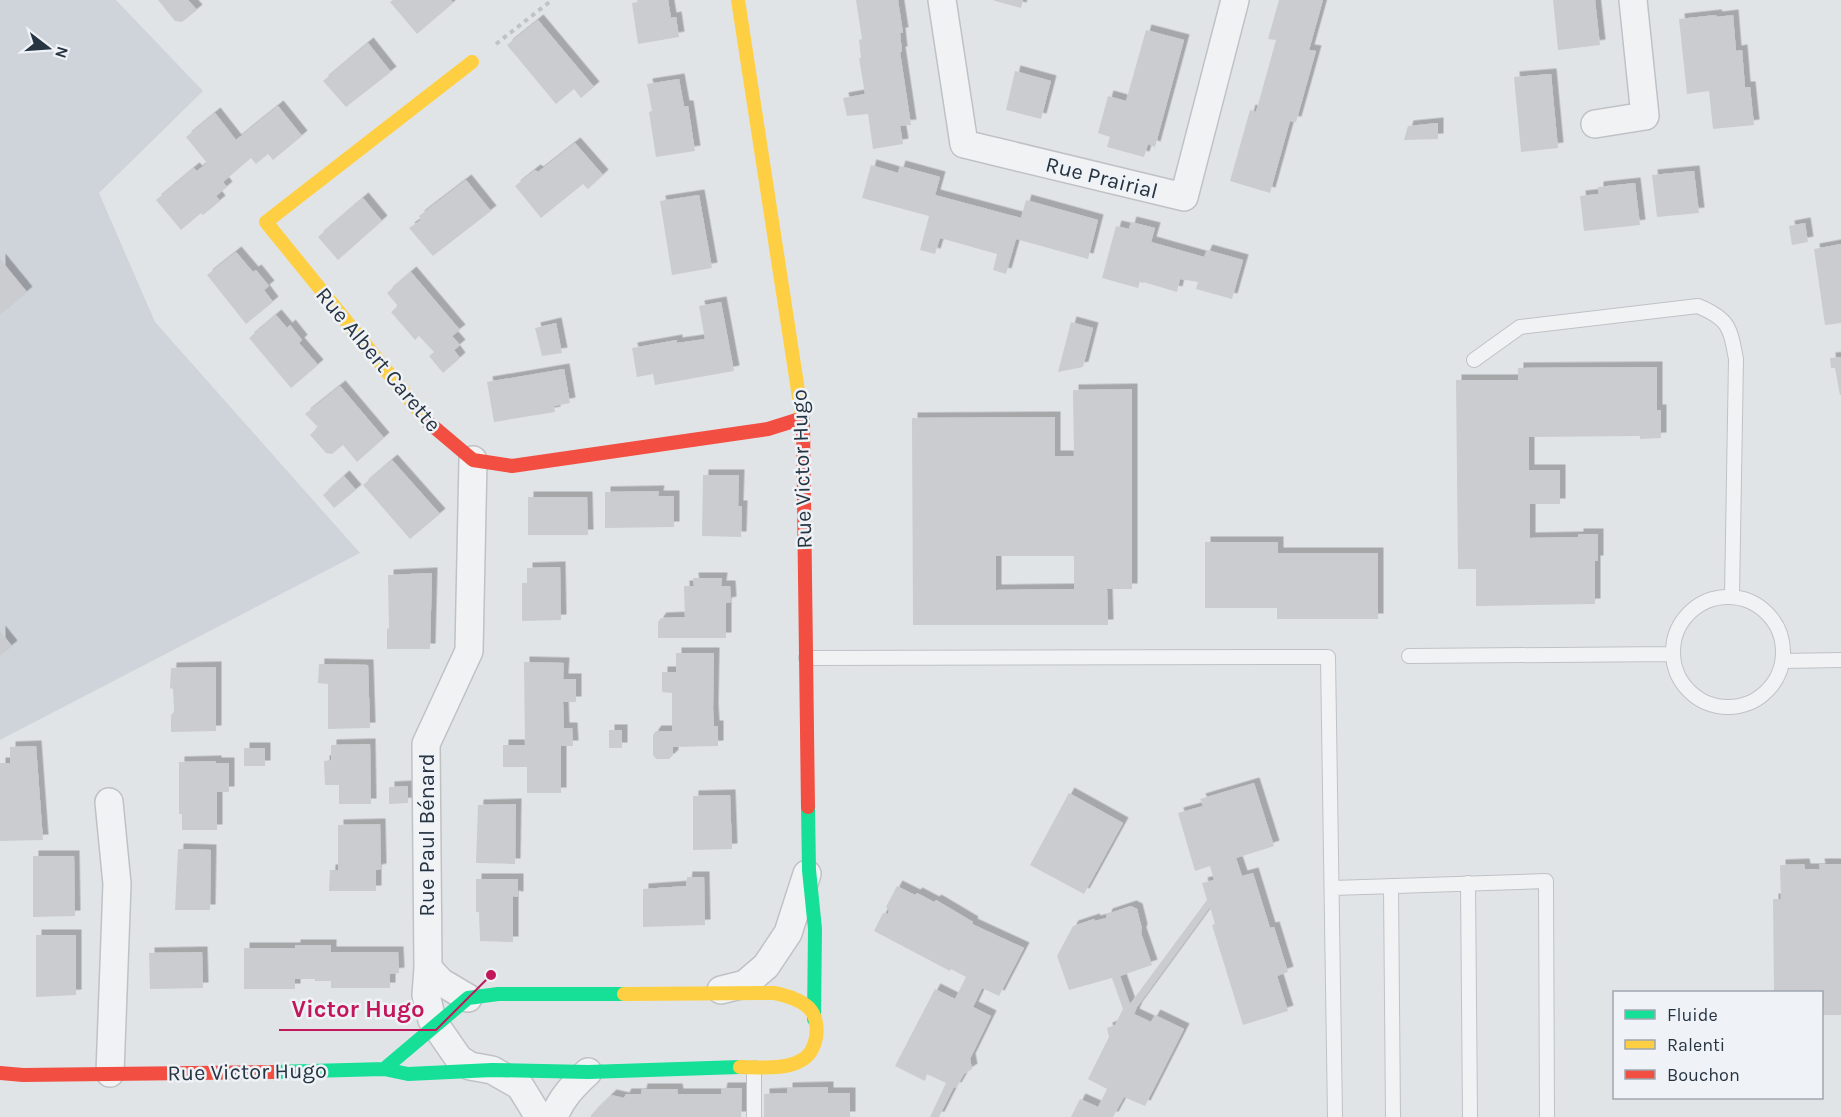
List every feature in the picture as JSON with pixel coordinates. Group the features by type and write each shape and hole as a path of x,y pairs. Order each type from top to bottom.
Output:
{"street":[{"name":"Rue Victor Hugo","path":"0,1073 23,1075 384,1069 408,1074 492,1070 588,1072 788,1066 808,1057 816,1040 814,1019 815,929 809,870 803,418 738,0"},
{"name":"Rue Prairial","path":"942,0 964,144 1184,197 1235,0"},
{"path":"1595,124 1645,116 1633,0"},
{"name":"Rue Albert Carette","path":"472,62 266,222 431,426 473,460"},
{"path":"473,460 512,466 768,429 803,418"},
{"name":"Rue Paul Bénard","path":"451,1019 426,995 428,968 426,744 469,651 473,460"},
{"path":"110,802 117,884 110,1073"},
{"name":"Rue Victor Hugo","path":"714,992 745,984 766,966 788,933 809,870"},
{"path":"384,1069 451,1019 441,982 428,968"},
{"name":"Rue Victor Hugo","path":"492,1070 470,1066 459,1059 451,1019 498,994 775,993 793,998 810,1008 814,1019"},
{"path":"492,1070 520,1086 539,1117"},
{"path":"554,1117 558,1105 588,1072"}],"lane":[{"path":"1474,360 1520,327 1698,306 1716,314 1731,330 1736,359 1732,596"},
{"path":"1732,596 1749,601 1765,610 1777,625 1783,642 1783,661 1778,678 1766,693 1752,703 1734,708 1708,703 1699,699 1685,687 1676,672 1673,654 1676,636 1683,619 1697,606 1713,598 1732,596"},
{"path":"1409,656 1673,654"},
{"path":"806,658 1328,657 1335,1117"},
{"path":"1783,661 1841,660"},
{"path":"1332,888 1545,881 1547,1117"},
{"path":"1468,883 1470,1117"},
{"path":"1391,886 1393,1117"},
{"path":"754,1068 754,1117"}],"path":[{"path":"472,62 552,0"}],"shaded area":[{"path":"0,0 116,0 203,91 99,193 155,322 360,553 0,740"}],"building":[{"path":"158,0 188,0 197,10 182,22 175,21"},
{"path":"393,0 451,0 453,3 417,34 390,2"},
{"path":"638,0 668,0 671,18 676,17 679,37 638,44 632,3"},
{"path":"856,0 898,0 903,33 900,33 902,52 900,52 911,125 900,126 903,144 873,149 868,114 847,116 843,98 865,94 859,58 861,58 859,40 862,39"},
{"path":"992,0 1023,0 1021,8"},
{"path":"1279,0 1323,0 1309,50 1316,51 1296,122 1290,121 1270,193 1230,181 1250,110 1256,112 1276,40 1268,39"},
{"path":"1553,0 1595,0 1600,45 1558,50"},
{"path":"1716,15 1717,17 1733,15 1736,51 1742,50 1745,87 1750,87 1754,125 1713,129 1709,91 1687,94 1679,19"},
{"path":"538,20 594,87 581,98 574,89 556,104 507,45"},
{"path":"1146,30 1184,40 1155,147 1148,144 1144,157 1107,147 1110,137 1098,133 1108,96 1126,101"},
{"path":"368,43 391,72 346,107 323,81"},
{"path":"1015,71 1051,81 1041,119 1006,110"},
{"path":"1551,74 1558,148 1521,152 1514,77"},
{"path":"679,79 684,106 688,106 695,151 656,157 647,84"},
{"path":"278,106 302,136 273,160 268,154 256,164 251,158 223,182 227,187 216,196 220,201 181,230 156,200 194,168 197,171 207,163 186,137 215,113 236,140"},
{"path":"1438,123 1438,139 1404,140 1408,126"},
{"path":"575,143 603,175 588,189 583,184 541,218 515,186 535,170 538,172"},
{"path":"871,165 898,173 900,166 940,177 935,195 1021,218 1026,200 1098,220 1088,259 1016,239 1006,274 993,270 997,254 940,238 935,254 920,250 929,216 862,198"},
{"path":"1694,171 1699,213 1657,217 1652,175"},
{"path":"466,180 491,211 433,256 409,228 421,220 419,216"},
{"path":"1635,183 1640,225 1584,231 1580,196 1598,194 1598,187"},
{"path":"699,195 712,268 672,275 660,201"},
{"path":"363,198 382,221 338,260 318,237"},
{"path":"1131,222 1155,228 1151,242 1204,257 1207,250 1243,260 1232,299 1196,289 1198,282 1180,279 1177,292 1140,281 1138,288 1102,278 1116,226 1129,229"},
{"path":"1805,223 1808,242 1792,245 1789,226"},
{"path":"1841,244 1841,323 1825,325 1814,249"},
{"path":"236,252 253,272 256,270 269,286 264,290 273,302 246,324 207,275"},
{"path":"0,259 27,292 0,315"},
{"path":"411,272 460,330 452,336 460,345 454,350 460,358 443,373 429,356 434,352 419,336 415,340 391,312 398,306 387,293"},
{"path":"721,302 734,371 655,385 653,374 637,377 632,348 677,340 677,343 705,339 699,306"},
{"path":"276,315 287,328 290,325 302,340 299,343 318,365 291,388 249,338"},
{"path":"1071,322 1093,328 1083,367 1058,372"},
{"path":"556,323 562,353 542,356 535,328"},
{"path":"1841,357 1840,395 1835,368 1831,368 1830,358"},
{"path":"1657,367 1657,410 1661,410 1661,438 1640,439 1640,436 1529,437 1529,470 1560,470 1560,504 1530,504 1530,538 1578,537 1578,534 1598,534 1598,561 1595,561 1595,604 1476,606 1476,569 1458,569 1456,380 1518,380 1518,368"},
{"path":"564,369 570,403 554,406 555,412 494,422 487,382"},
{"path":"340,386 384,438 357,462 343,445 332,454 326,453 310,435 318,427 305,414"},
{"path":"1132,389 1132,589 1107,589 1108,625 913,625 912,418 1055,417 1055,456 1074,456 1073,390","holes":["996,556 1074,556 1074,589 996,590"]},
{"path":"392,460 440,514 410,539 363,485"},
{"path":"703,475 739,475 738,506 742,506 741,537 702,536"},
{"path":"344,476 356,490 334,508 323,495"},
{"path":"659,491 658,496 674,496 674,527 605,528 605,492"},
{"path":"528,497 587,497 588,535 528,535"},
{"path":"1205,542 1278,542 1278,553 1378,553 1378,619 1277,619 1277,608 1205,608"},
{"path":"560,567 561,620 522,621 522,583 527,583 527,568"},
{"path":"432,573 430,649 387,649 388,575"},
{"path":"693,578 722,578 721,586 730,586 731,602 726,603 726,638 658,638 658,622 661,618 685,617 684,586 694,586"},
{"path":"0,631 12,646 0,656"},
{"path":"676,653 714,653 713,709 714,726 718,726 718,746 673,747 673,755 669,759 656,759 653,755 653,735 656,731 672,731 672,693 662,692 662,672 676,672"},
{"path":"524,662 564,663 563,679 576,679 576,702 563,702 564,728 572,728 573,746 561,746 561,793 527,793 527,767 503,767 503,745 525,745"},
{"path":"319,664 368,665 370,728 328,729 328,684 318,683"},
{"path":"216,667 216,731 171,732 171,715 174,712 173,689 170,688 171,668"},
{"path":"609,730 622,730 622,748 609,748"},
{"path":"370,744 371,804 339,804 339,785 325,785 324,761 331,760 331,745"},
{"path":"36,746 43,840 0,841 0,763 10,763 10,747"},
{"path":"244,748 265,748 265,766 244,766"},
{"path":"216,761 216,763 229,763 229,792 217,792 217,830 182,830 182,814 179,814 179,762"},
{"path":"1254,783 1274,846 1236,858 1242,876 1253,873 1270,928 1274,927 1288,972 1277,976 1288,1011 1243,1025 1212,925 1215,924 1210,907 1134,1014 1151,1022 1155,1015 1184,1029 1145,1106 1124,1097 1113,1117 1071,1117 1080,1099 1098,1107 1107,1089 1088,1079 1109,1037 1107,1028 1115,1025 1123,1009 1112,978 1069,990 1057,956 1073,926 1094,919 1095,921 1106,918 1107,914 1131,906 1137,909 1141,933 1152,965 1120,976 1130,1004 1207,900 1202,883 1214,880 1210,866 1195,871 1178,813 1203,806 1200,799"},
{"path":"408,786 408,803 389,804 389,787"},
{"path":"1069,793 1123,823 1084,894 1030,865"},
{"path":"730,795 732,849 693,850 693,796"},
{"path":"516,804 515,864 476,863 478,805"},
{"path":"380,824 381,869 376,870 376,891 329,891 330,870 338,870 338,825"},
{"path":"178,849 211,850 210,910 175,910"},
{"path":"33,856 74,856 75,916 33,917"},
{"path":"1804,864 1805,869 1820,869 1819,864 1841,864 1841,1015 1823,1015 1823,991 1774,991 1773,899 1781,899 1780,865"},
{"path":"687,877 704,877 705,925 643,927 643,889 686,886"},
{"path":"476,879 518,879 518,897 513,896 513,942 480,941 479,912 476,912"},
{"path":"897,886 934,902 936,900 973,922 972,924 1024,948 999,996 982,988 973,1007 991,1016 970,1059 972,1069 964,1074 956,1088 954,1087 939,1117 930,1117 946,1083 927,1074 925,1081 895,1066 935,989 955,999 966,977 874,931 883,913 888,914 889,910 886,907"},
{"path":"36,935 76,935 76,995 36,997"},
{"path":"295,945 331,945 331,952 398,952 399,973 390,974 390,988 331,988 331,981 295,979 295,989 244,989 244,948 295,948"},
{"path":"202,952 203,988 150,989 149,953"},
{"path":"828,1087 828,1093 850,1093 850,1117 764,1117 764,1094 787,1093 787,1088"},
{"path":"722,1088 742,1088 741,1117 591,1117 611,1095 624,1098 626,1094 641,1094 642,1089 677,1089 678,1094 721,1094"}],"traffic: fast":[{"path":"808,807 809,870 815,929 814,1019"},
{"path":"384,1069 468,998 498,994 624,994"},
{"path":"273,1072 384,1069 408,1074 492,1070 588,1072 740,1067"}],"traffic: slow":[{"path":"738,0 803,423"},
{"path":"428,422 266,222 472,62"},
{"path":"624,994 775,993 797,1000 809,1008 816,1021 817,1029 814,1044 806,1057 786,1066 740,1067"}],"traffic: jam":[{"path":"428,422 473,460 512,466 768,429 803,418"},
{"path":"803,423 808,807"},
{"path":"0,1073 23,1075 273,1072"}],"place":[{"name":"Victor Hugo","path":"491,975"}]}
